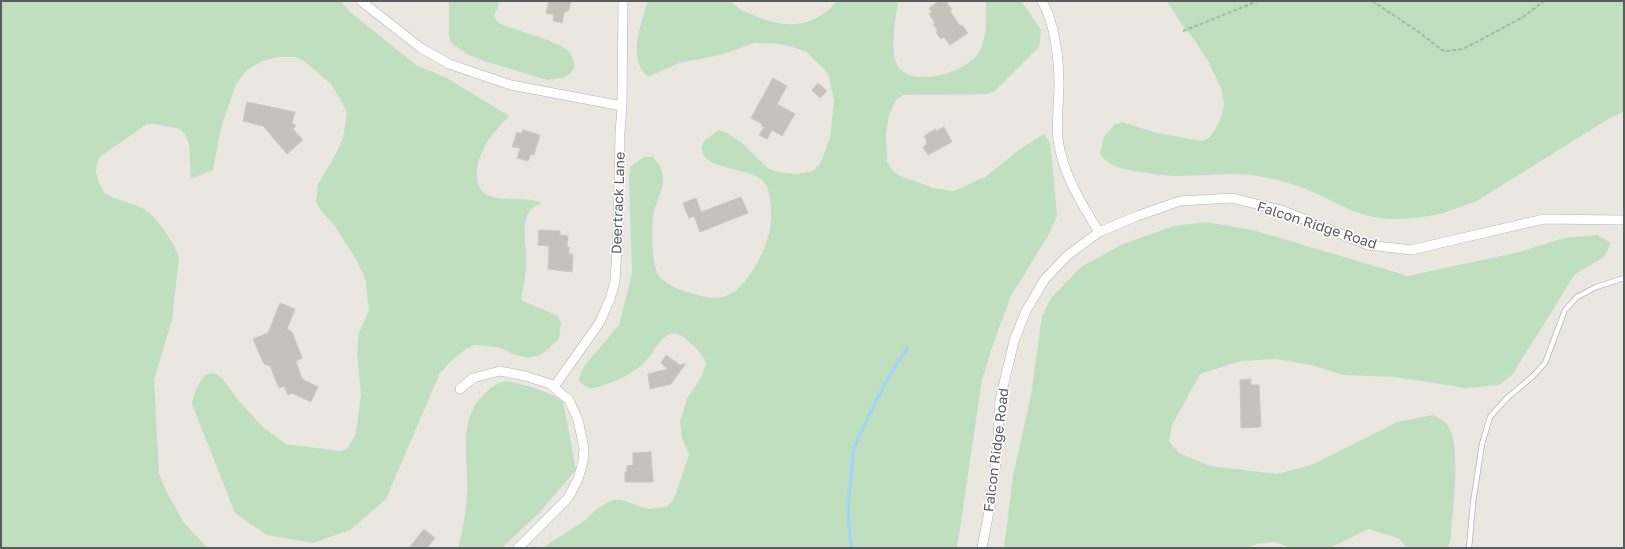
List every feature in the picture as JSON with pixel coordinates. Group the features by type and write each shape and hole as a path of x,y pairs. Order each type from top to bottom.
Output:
{"street":[{"path":"361,1 421,48 449,64 511,85 622,106"},
{"name":"Deertrack Lane","path":"554,388 600,322 610,299 615,281 622,106 623,1"},
{"path":"1042,1 1052,30 1058,57 1058,139 1063,162 1079,200 1099,232"},
{"name":"Falcon Ridge Road","path":"982,548 991,501 997,454 1000,400 1014,341 1026,311 1045,279 1068,255 1099,232 1137,216 1180,201 1232,198 1281,210 1368,245 1411,250 1544,219 1624,220"},
{"path":"460,389 473,378 500,371 525,376 550,384 569,400 578,420 584,448 583,462 578,479 568,498 518,548"}],"lane":[{"path":"1469,548 1478,466 1482,444 1490,416 1545,363 1565,310 1577,297 1596,287 1624,278"}],"path":[{"path":"1183,31 1258,1"},
{"path":"1372,1 1447,52 1462,49 1471,45 1523,17 1544,1"}],"green space":[{"path":"1,1 341,1 349,11 416,65 447,78 509,116 492,135 481,154 477,168 478,182 484,193 490,196 503,199 530,200 542,203 534,207 528,213 526,221 526,270 521,300 558,316 561,323 559,339 546,351 528,358 513,354 498,347 474,345 466,349 452,360 440,373 386,499 350,530 313,543 267,535 235,513 192,404 194,396 203,378 205,375 214,373 222,378 239,401 264,428 286,444 340,451 348,448 356,433 361,395 357,353 359,333 369,310 365,278 357,261 332,222 321,211 316,202 318,184 332,161 343,138 347,113 344,106 331,84 304,61 296,57 279,57 262,61 246,71 236,84 221,128 213,170 191,179 189,143 185,135 180,129 155,124 147,124 101,156 96,166 97,175 105,194 144,209 149,213 164,231 179,257 172,320 154,380 159,473 165,489 184,523 208,548 1,548"},
{"path":"449,1 500,1 494,16 499,23 561,46 570,53 575,67 570,74 563,78 547,80 484,61 467,54 451,43 449,36"},
{"path":"648,1 727,1 743,11 758,17 782,24 794,24 816,18 827,11 837,1 898,1 893,41 894,56 902,71 911,75 922,77 948,73 970,62 977,55 981,49 985,36 986,1 1021,1 1041,30 1039,47 995,91 988,94 903,95 896,100 889,115 886,134 887,161 892,170 898,175 933,188 954,191 985,177 1019,150 1044,134 1049,141 1051,149 1057,216 1049,234 1011,296 992,347 982,380 957,548 542,548 584,521 598,508 613,500 622,500 648,509 666,507 672,502 676,494 689,454 682,439 680,422 687,399 701,378 706,363 699,351 681,336 674,334 668,335 662,339 642,365 619,379 594,388 585,386 579,381 585,365 619,325 632,274 629,175 631,166 644,157 653,157 662,172 662,186 655,207 652,229 653,256 659,276 670,285 685,292 715,298 731,294 740,287 750,274 766,244 770,228 771,209 766,185 761,179 754,175 709,161 704,156 701,147 705,140 719,130 727,133 742,143 769,169 778,172 795,174 814,170 820,164 830,138 834,101 829,77 825,70 806,52 790,46 771,43 755,43 720,55 679,63 648,77 638,61 637,51 639,30"},
{"path":"1167,1 1624,1 1624,112 1610,118 1475,202 1442,213 1415,218 1387,219 1363,214 1303,188 1263,177 1234,174 1177,176 1162,175 1134,171 1114,166 1100,153 1104,137 1114,125 1122,122 1157,133 1202,141 1210,137 1222,115 1224,104 1221,88 1209,63"},
{"path":"1206,222 1253,230 1408,276 1519,252 1564,238 1597,235 1611,243 1604,257 1575,274 1512,375 1499,385 1466,388 1395,377 1344,375 1311,365 1276,359 1241,361 1200,374 1172,425 1169,441 1179,453 1210,466 1277,474 1311,465 1397,422 1433,415 1446,423 1451,432 1454,445 1455,478 1451,538 1448,548 1407,548 1400,539 1368,529 1330,548 1291,548 1275,542 1257,544 1246,548 1004,548 1013,476 1031,395 1042,316 1051,298 1081,267 1123,244 1174,226"},
{"path":"505,381 528,386 563,401 576,470 539,513 502,548 458,548 467,500 466,442 469,418 474,406 482,396 492,387"}],"building":[{"path":"549,1 571,1 569,10 564,13 562,23 553,21 554,15 546,13"},
{"path":"939,1 946,1 952,10 950,11 960,26 962,25 968,33 950,45 944,37 941,39 936,32 938,31 933,24 935,23 929,14 932,12 929,8"},
{"path":"773,78 787,86 777,104 795,114 782,136 772,130 767,139 759,135 764,127 761,126 762,124 751,118"},
{"path":"818,83 827,91 820,98 812,90"},
{"path":"247,102 295,112 292,123 296,126 293,129 303,140 287,154 263,126 243,121"},
{"path":"944,127 952,142 928,155 923,147 927,144 924,136 935,129 937,131"},
{"path":"523,130 540,135 534,155 531,154 528,161 517,158 520,148 512,147 517,132 521,134"},
{"path":"741,197 748,213 700,232 694,216 689,218 683,203 696,198 701,212"},
{"path":"539,230 560,231 560,235 568,236 567,247 569,247 569,254 573,254 572,272 548,269 549,246 538,245"},
{"path":"280,303 295,309 287,329 292,332 302,358 296,361 302,379 318,387 311,402 292,393 288,395 284,386 279,388 270,366 264,364 253,339 268,333"},
{"path":"666,355 680,365 686,363 671,384 650,389 648,374 668,369 661,363"},
{"path":"1251,379 1251,385 1259,385 1261,427 1241,428 1240,380"},
{"path":"651,452 653,482 625,482 625,472 627,472 627,466 633,465 633,453"},
{"path":"424,529 435,538 427,548 409,548"}],"waterway":[{"path":"852,548 848,506 854,447 888,378 907,348"}]}
